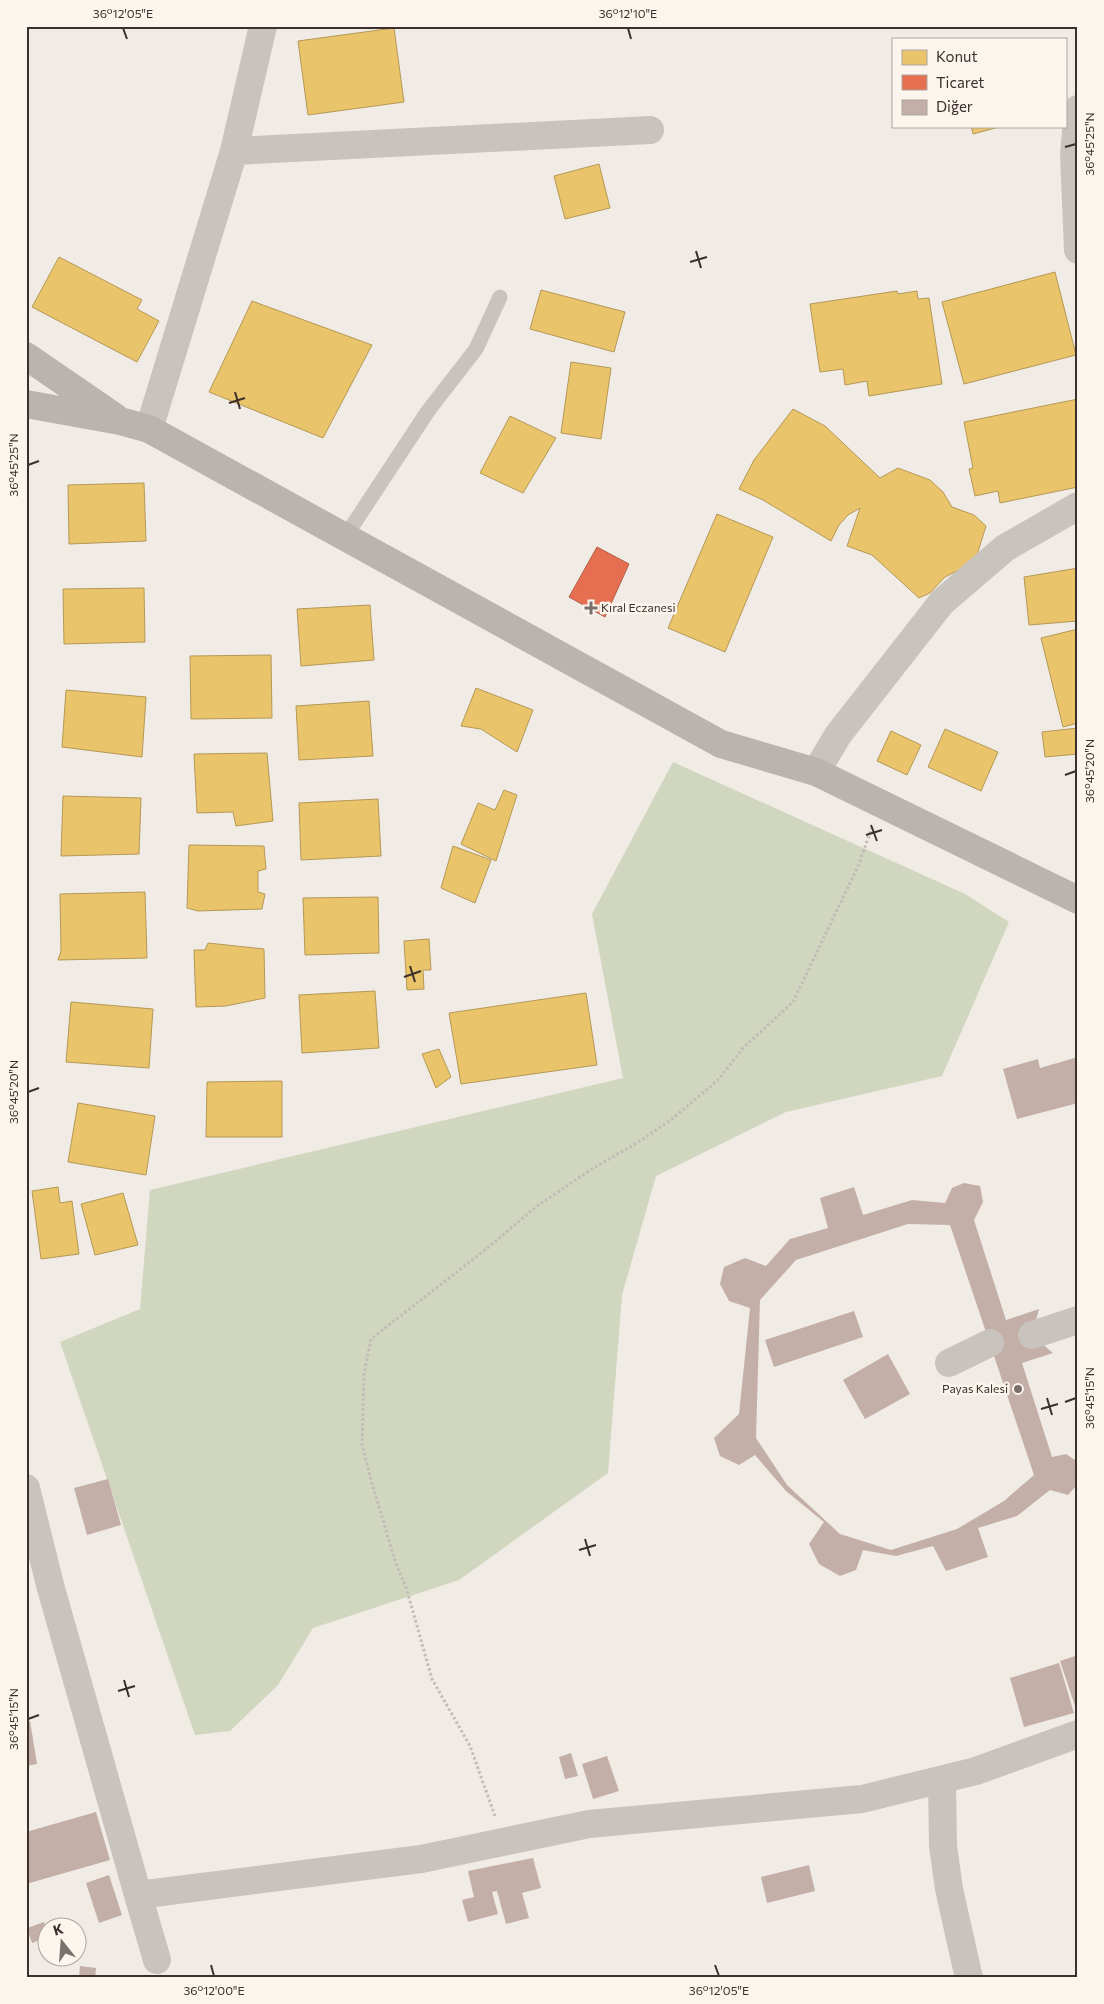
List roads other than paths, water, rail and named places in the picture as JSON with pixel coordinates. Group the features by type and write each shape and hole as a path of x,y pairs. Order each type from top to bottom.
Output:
{"street":[{"path":"149,429 234,151 263,26"},
{"path":"1078,109 1076,154 1078,250"},
{"path":"234,151 650,130"},
{"path":"26,356 120,420"},
{"path":"26,404 120,420 149,429 721,744 816,772 1078,900"},
{"path":"816,772 838,735 942,602 1005,548 1078,506"},
{"path":"1032,1335 1078,1320"},
{"path":"949,1362 990,1343"},
{"path":"26,1488 50,1585 157,1960"},
{"path":"138,1894 420,1860 589,1824 862,1799 976,1772 1076,1741"},
{"path":"942,1780 943,1846 949,1889 969,1978"}],"lane":[{"path":"346,537 428,411 476,350 500,297"}],"place":[{"name":"Kıral Eczanesi","path":"591,608"},
{"name":"Payas Kalesi","path":"1018,1389"}]}
